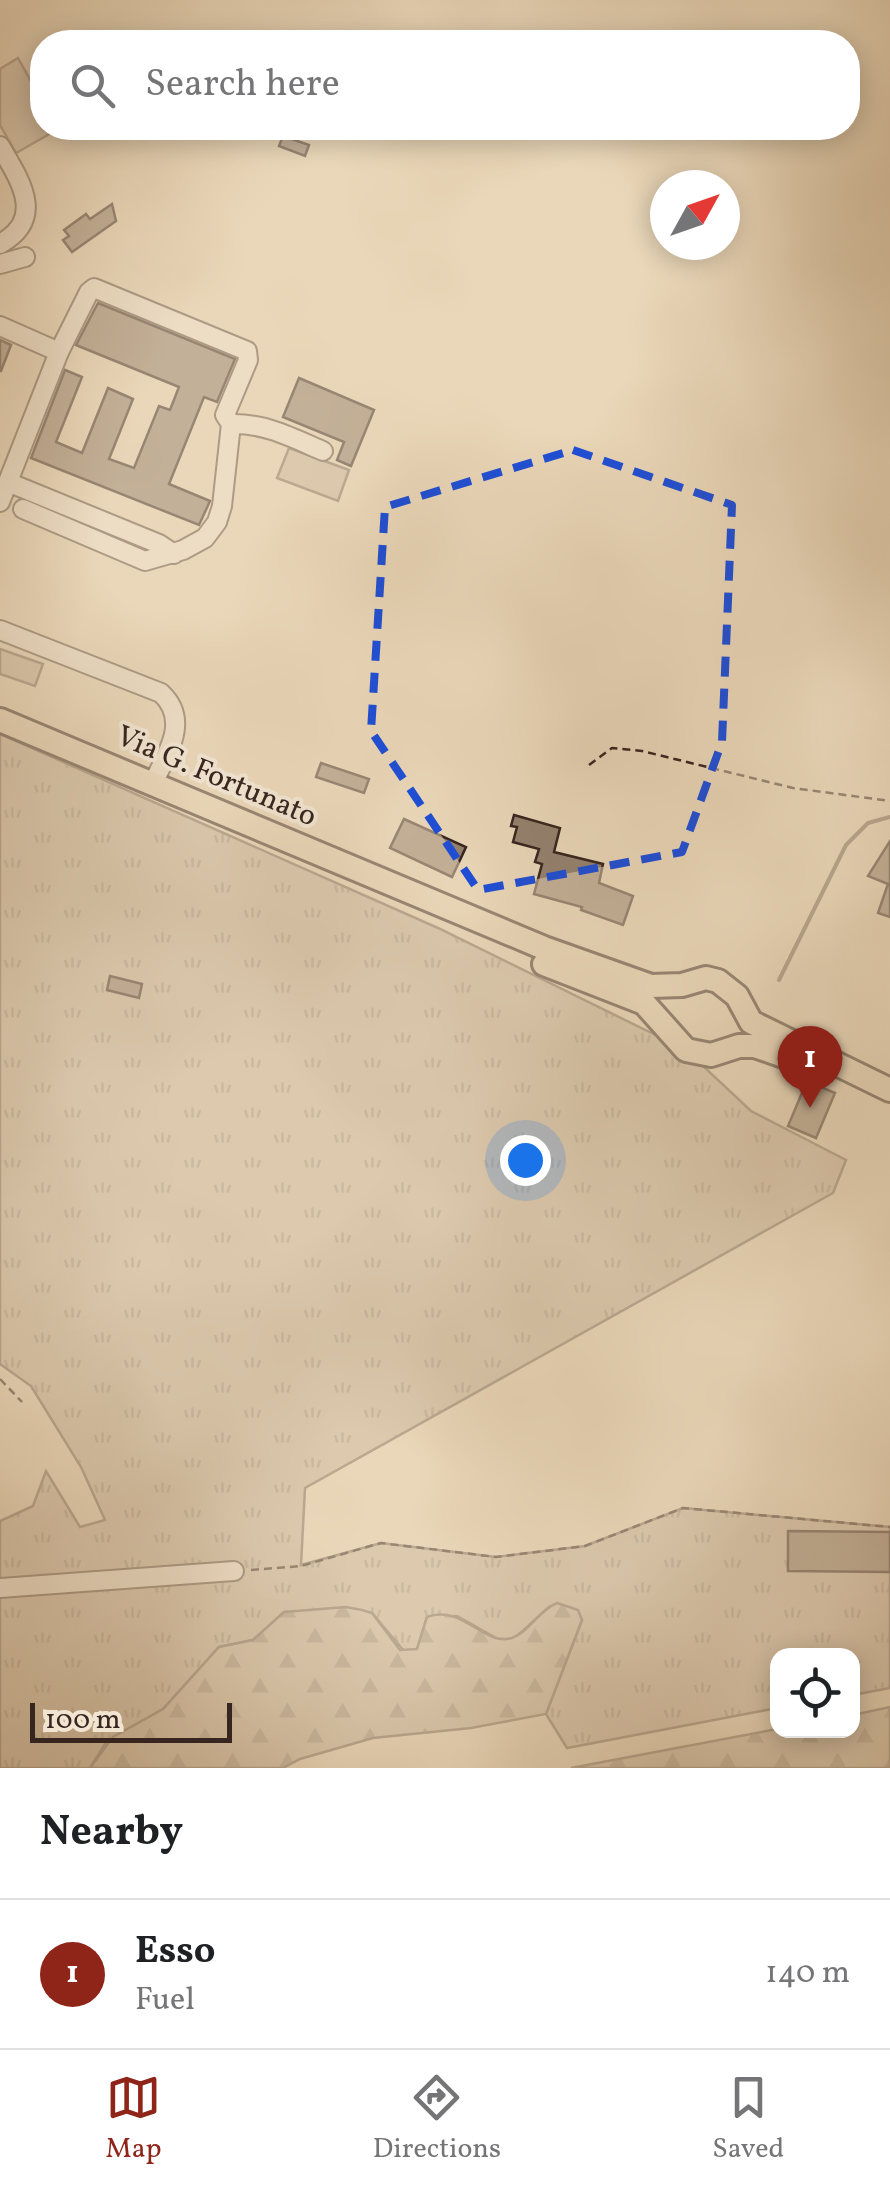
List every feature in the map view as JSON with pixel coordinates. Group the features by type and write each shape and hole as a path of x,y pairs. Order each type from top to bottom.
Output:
{"main road":[{"name":"Via G. Fortunato","path":"0,720 408,893"},
{"path":"408,893 651,986 718,980 728,987 751,1022 890,1092"},
{"path":"408,893 482,938 644,1003 686,1050 698,1055 755,1046 890,1092"},
{"path":"669,1031 668,1006 682,985"},
{"path":"724,1050 740,1032 742,1008"}],"street":[{"path":"0,146 27,193 25,214 17,230 0,244"},
{"path":"0,264 25,257"},
{"path":"0,502 59,352 94,288 247,350 248,360 225,416 231,424 222,506 217,522 205,538 174,554 145,562 23,509"},
{"path":"0,326 59,352"},
{"path":"231,424 267,428 324,451"},
{"path":"10,483 159,544 174,554"},
{"path":"0,630 161,693 171,703 178,724 154,783"},
{"path":"0,1588 234,1571"}],"path":[{"path":"589,765 612,748 642,751 776,784 890,801"},
{"path":"0,1379 22,1402"},
{"path":"234,1571 301,1566 381,1542 496,1557 586,1546 683,1508 890,1527"}],"highlighted area":[{"path":"573,450 732,505 722,742 682,852 478,890 371,731 385,507"}],"green space":[{"path":"18,58 30,80 30,140 39,140 16,153 0,125 0,69"},
{"path":"289,448 349,470 338,501 277,478"},
{"path":"0,649 43,664 35,686 0,674"},
{"path":"0,734 438,928 686,1050 751,1111 846,1160 833,1193 305,1488 301,1565 381,1543 496,1557 585,1546 683,1508 890,1527 890,1688 860,1694 860,1648 770,1648 770,1709 567,1748 546,1714 582,1620 549,1607 516,1637 498,1639 457,1616 427,1617 417,1649 404,1651 372,1613 284,1612 253,1640 219,1647 163,1709 105,1744 90,1768 0,1768 0,1521 33,1506 46,1471 80,1527 105,1520 81,1467 31,1386 0,1364"},
{"path":"557,1603 578,1610 582,1620 546,1714 471,1728 373,1738 300,1759 283,1768 90,1768 113,1737 163,1709 219,1647 253,1640 284,1612 346,1607 372,1613 400,1650 417,1649 427,1617 452,1616 492,1637 512,1638"},
{"path":"890,1707 890,1768 571,1768 770,1730 770,1738 860,1738 860,1713"}],"building":[{"path":"281,140 309,145 305,156 279,146"},
{"path":"112,204 116,221 72,252 63,240 69,236 64,230 86,214 90,219"},
{"path":"98,303 235,359 217,402 204,397 169,484 210,501 199,525 31,458 65,370 82,377 56,442 82,453 108,388 133,399 109,459 134,468 159,406 170,410 179,387 76,345"},
{"path":"0,340 11,345 1,371 0,371"},
{"path":"299,378 374,410 351,466 337,460 344,442 283,417"},
{"path":"321,763 369,779 364,793 316,777"},
{"path":"514,815 560,828 554,852 603,864 599,883 633,896 623,925 581,910 582,907 534,894 542,864 535,862 539,849 513,842 517,827 511,826"},
{"path":"404,819 466,847 452,877 390,848"},
{"path":"890,841 890,917 878,913 888,884 868,876"},
{"path":"110,976 142,984 139,998 107,990"},
{"path":"807,1081 835,1093 816,1138 788,1126"},
{"path":"788,1531 890,1532 890,1572 788,1571"}],"waterway":[{"path":"779,980 846,845 868,823 890,817"}],"place":[{"name":"Esso","path":"810,1108"}]}
